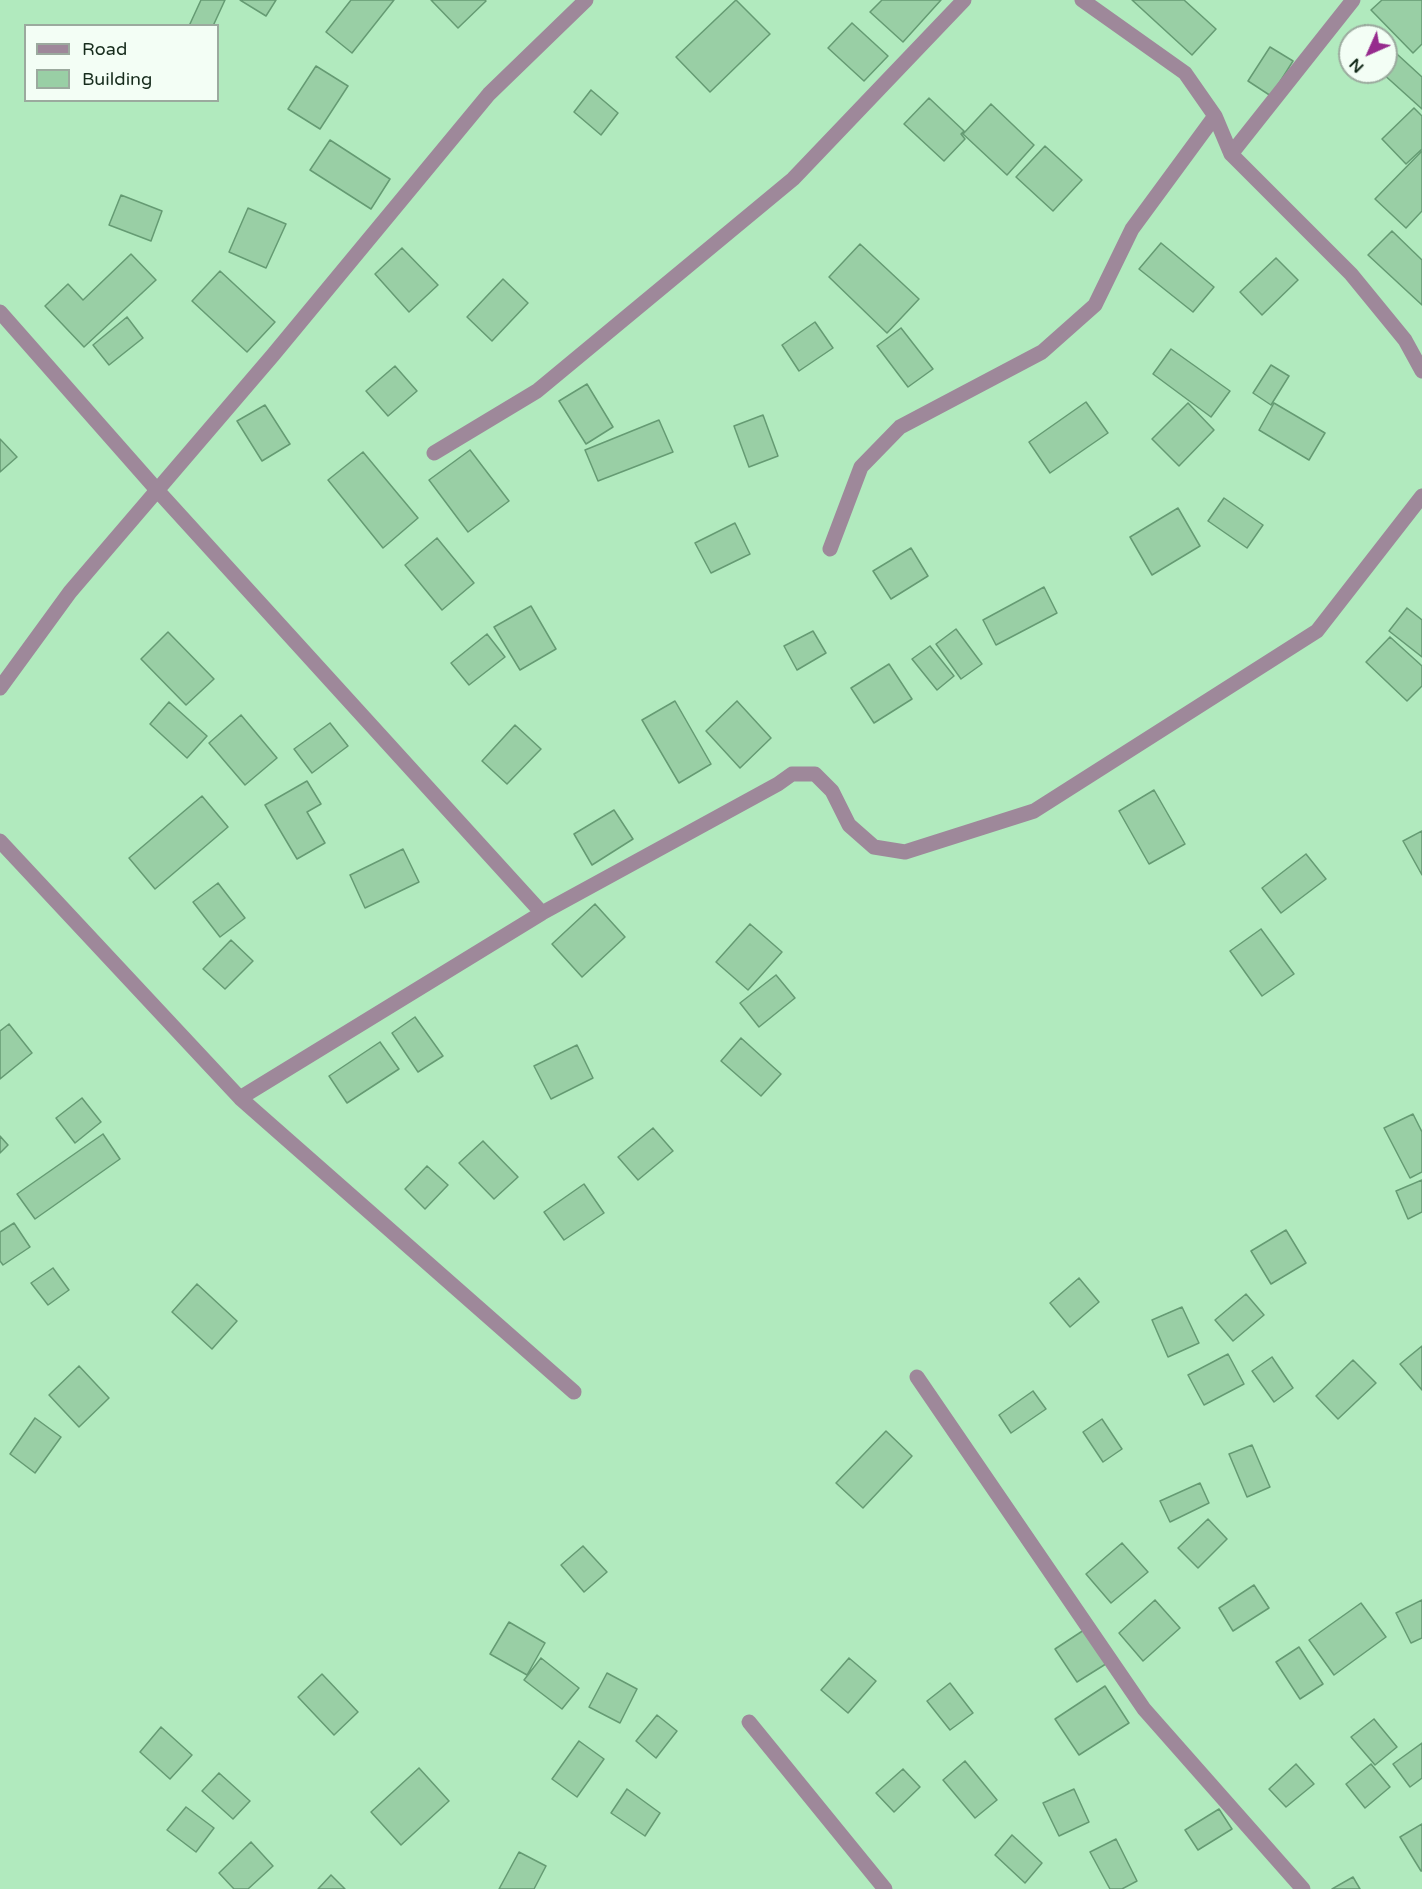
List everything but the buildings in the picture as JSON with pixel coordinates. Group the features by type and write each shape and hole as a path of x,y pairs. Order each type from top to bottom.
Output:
{"street":[{"path":"0,687 70,592 273,355 489,94 586,0"},
{"path":"434,453 537,391 793,179 964,0"},
{"path":"1082,0 1185,73 1215,116 1231,154 1351,274 1405,340 1422,371"},
{"path":"1231,154 1353,0"},
{"path":"830,549 861,467 900,427 1042,352 1095,305 1132,229 1215,116"},
{"path":"0,312 158,490 542,913"},
{"path":"240,1098 542,913 778,784 792,774 815,774 832,791 849,825 874,847 905,852 1034,811 1317,631 1422,496"},
{"path":"0,841 240,1098 574,1392"},
{"path":"917,1377 1144,1709 1303,1889"},
{"path":"749,1722 885,1889"}]}
